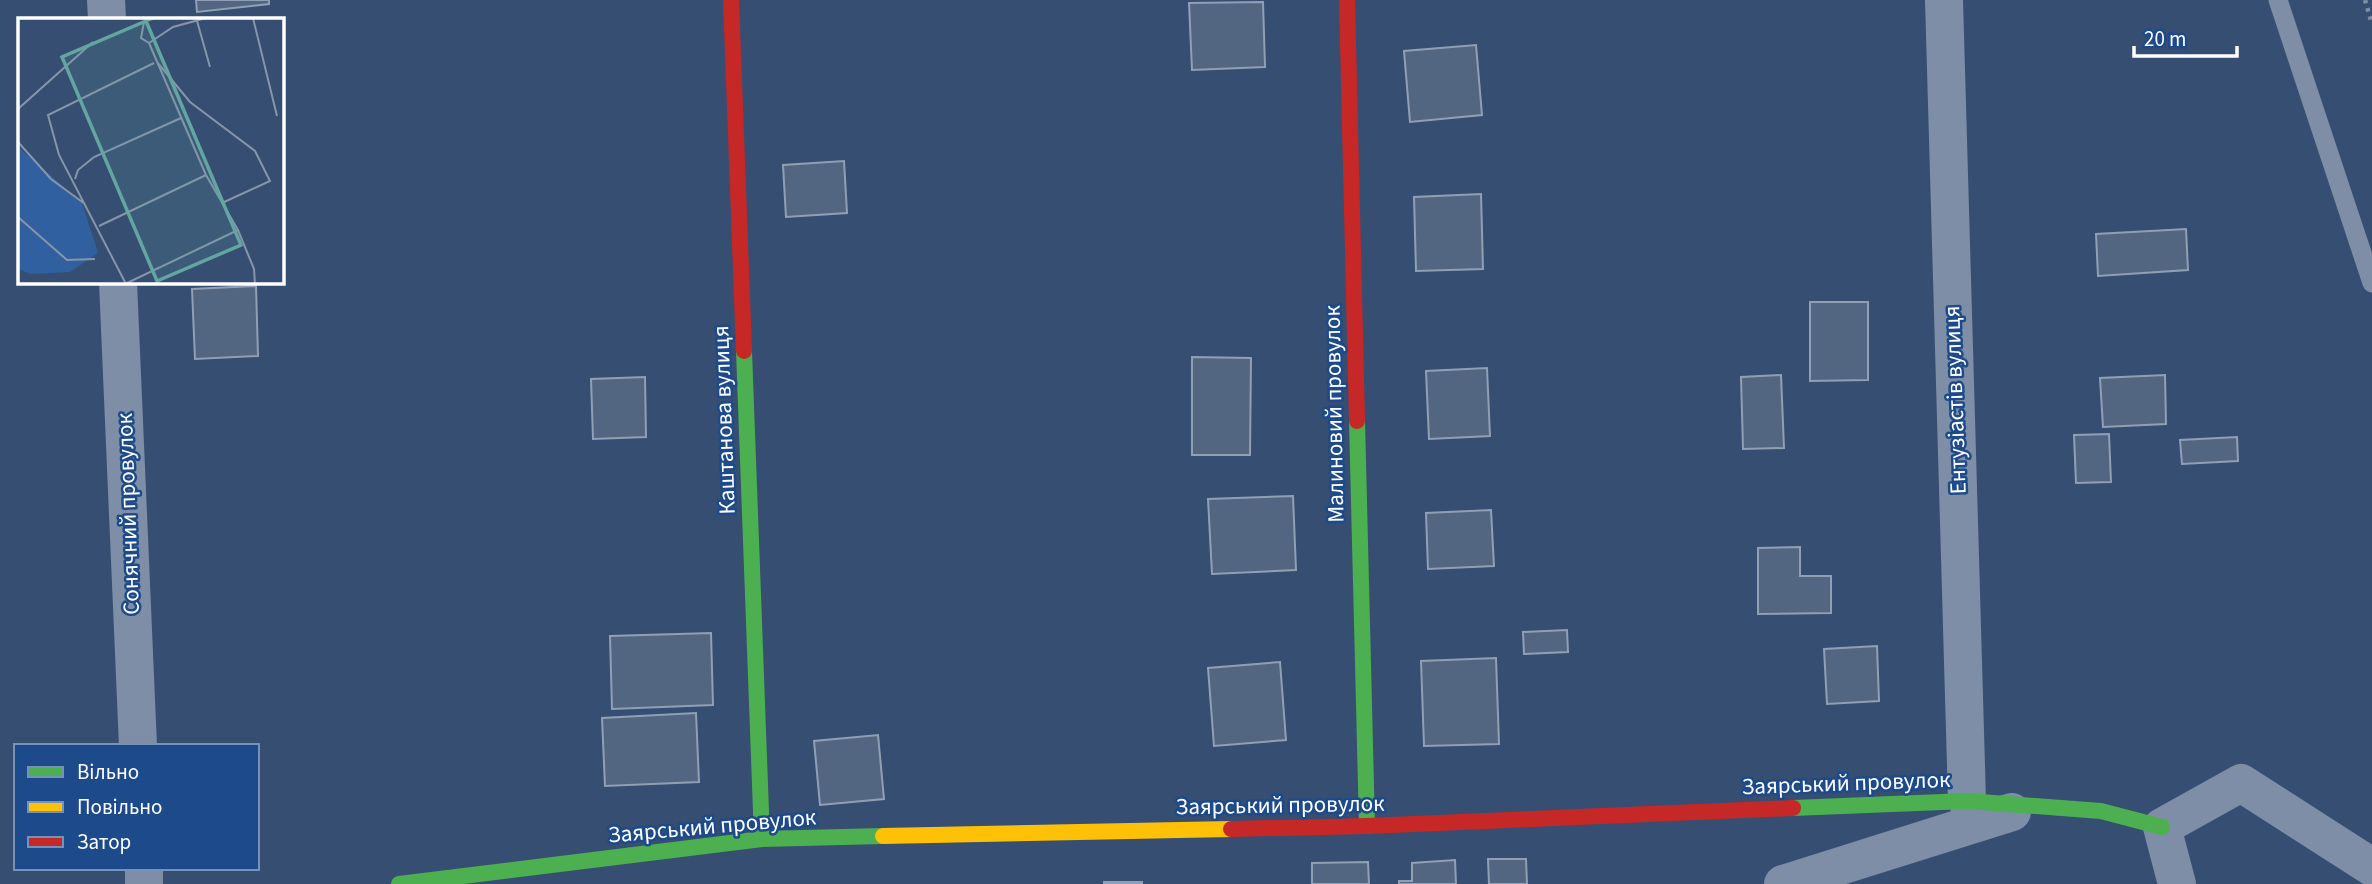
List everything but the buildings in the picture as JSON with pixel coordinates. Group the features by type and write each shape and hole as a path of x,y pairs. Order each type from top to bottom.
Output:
{"street":[{"path":"106,0 107,18"},
{"name":"Каштанова вулиця","path":"731,0 762,839"},
{"name":"Малиновий провулок","path":"1347,0 1367,826"},
{"name":"Ентузіастів вулиця","path":"1944,0 1967,801"},
{"name":"Сонячний провулок","path":"118,284 138,744"},
{"path":"2177,884 2162,827 2241,783 2372,867"},
{"name":"Заярський провулок","path":"399,884 450,881 762,839 1367,826 1967,801 2101,811 2162,827"},
{"path":"1783,884 2027,807"}],"lane":[{"path":"2278,0 2372,283"}],"path":[{"path":"2365,0 2372,24"}],"traffic: fast":[{"path":"744,351 762,839"},
{"path":"1357,421 1367,826"},
{"path":"1793,808 1967,801 2101,811 2162,827"},
{"path":"399,884 762,839 883,836"}],"traffic: slow":[{"path":"883,836 1231,829"}],"traffic: jam":[{"path":"731,0 744,351"},
{"path":"1347,0 1357,421"},
{"path":"1231,829 1793,808"}]}
